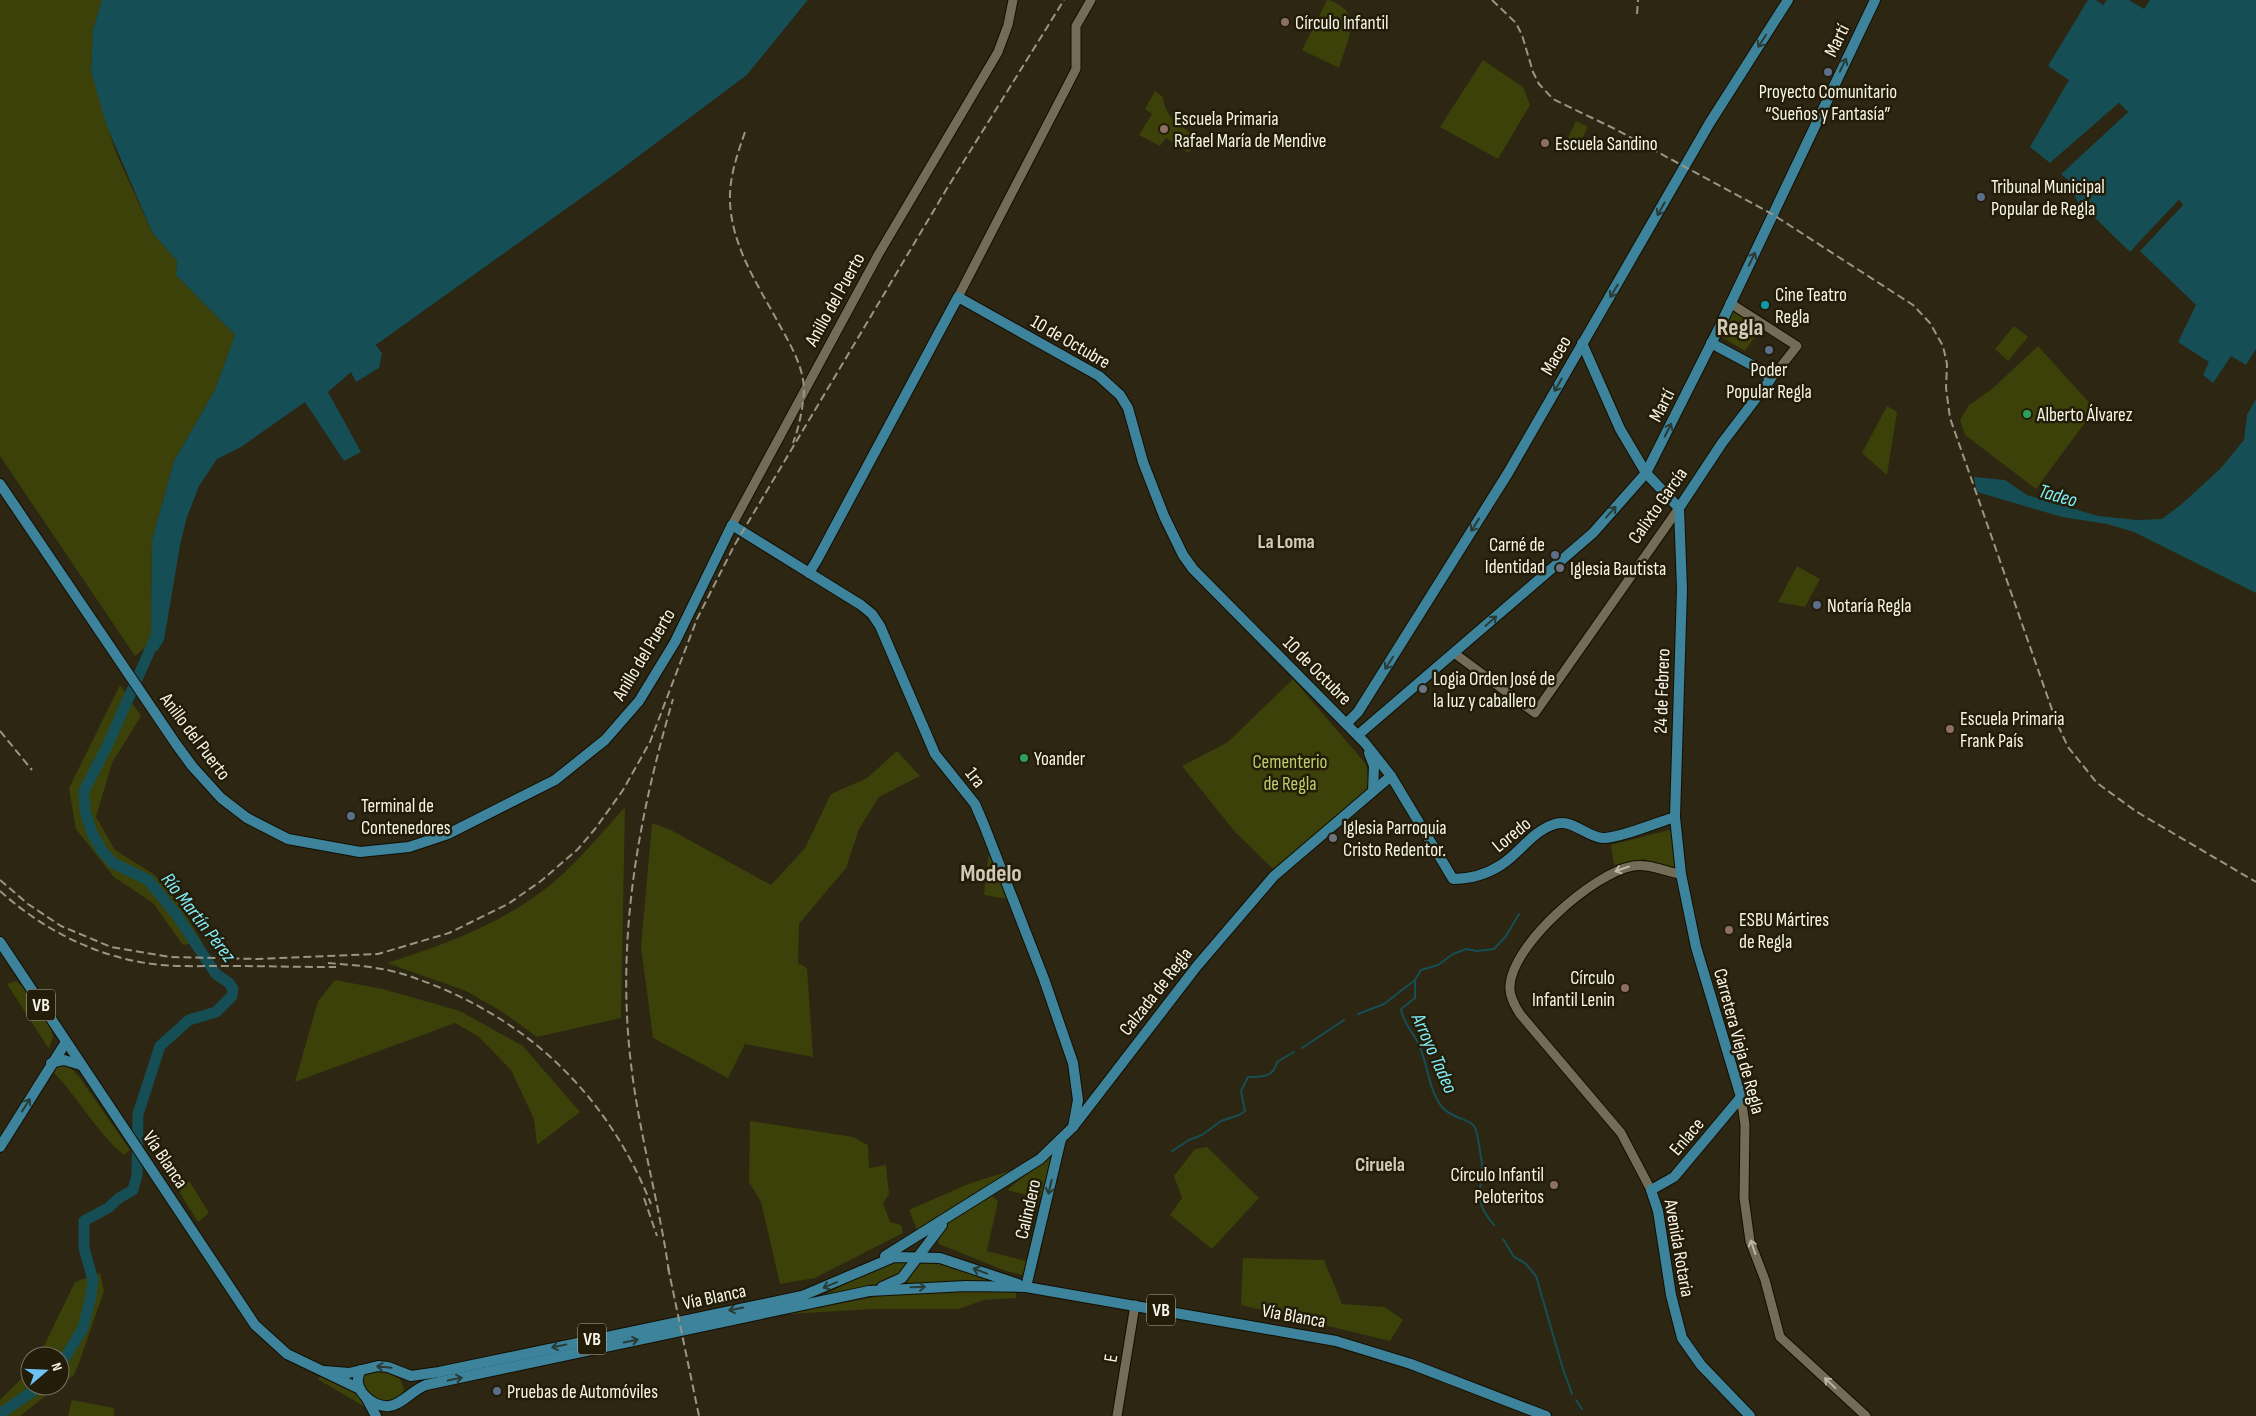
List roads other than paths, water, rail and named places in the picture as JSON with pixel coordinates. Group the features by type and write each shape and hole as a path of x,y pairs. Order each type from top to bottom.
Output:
{"main road":[{"name":"Maceo","path":"1348,723 1358,712 1508,473 1709,124 1788,0"},
{"name":"Martí","path":"1358,735 1592,533 1646,473 1711,343 1874,0"},
{"path":"809,573 958,297"},
{"name":"10 de Octubre","path":"958,297 1099,376 1120,394 1128,408 1144,462 1164,516 1183,555 1193,570 1358,735"},
{"path":"1582,343 1620,429 1646,473 1679,508"},
{"path":"1711,343 1765,372 1770,380"},
{"name":"Calixto García","path":"1679,508 1722,443 1770,380"},
{"name":"Anillo del Puerto","path":"0,484 192,766 222,798 247,818 270,831 305,843 360,852 409,847 448,834 555,780 604,740 640,701 666,657 732,525"},
{"name":"24 de Febrero","path":"1679,508 1682,589 1676,817 1681,874"},
{"name":"1ra","path":"732,525 872,614 880,626 935,754 975,804 1044,979 1073,1063 1078,1100 1073,1127"},
{"path":"1372,723 1367,746 1374,766 1373,791"},
{"path":"1358,735 1391,776"},
{"name":"Loredo","path":"1391,776 1453,879 1464,879 1502,865 1541,830 1558,823 1575,826 1585,833 1602,838 1612,837 1676,817"},
{"name":"Calzada de Regla","path":"874,1264 1040,1159 1073,1127 1196,966 1274,876 1391,776"},
{"name":"Carretera Vieja de Regla","path":"1681,874 1696,947 1741,1097"},
{"name":"Vía Blanca","path":"0,942 256,1326 287,1354 360,1389"},
{"path":"0,1146 66,1042"},
{"path":"51,1063 64,1060 81,1065"},
{"name":"Enlace","path":"1651,1190 1674,1177 1741,1097"},
{"name":"Calindero","path":"1026,1287 1061,1139"},
{"path":"1658,1211 1660,1197 1674,1177"},
{"name":"Avenida Rotaria","path":"1651,1190 1658,1211 1674,1310 1682,1338 1701,1365 1750,1416"},
{"path":"869,1291 902,1278 944,1221"},
{"path":"933,1236 932,1248 940,1258"},
{"name":"Vía Blanca","path":"402,1372 414,1376 439,1372 802,1296 894,1257 919,1256 940,1258 1026,1287"},
{"name":"Vía Blanca","path":"406,1397 426,1385 869,1291 966,1286 1026,1287 1336,1341 1411,1364 1546,1416"},
{"name":"VB","path":"361,1370 384,1366 402,1372"},
{"path":"360,1389 357,1377 361,1370"},
{"name":"Vía Blanca","path":"324,1371 349,1373 361,1370"},
{"path":"390,1416 406,1397 408,1379 402,1372"},
{"name":"VB","path":"360,1389 367,1398 387,1406 406,1397"},
{"path":"367,1398 376,1416"}],"street":[{"name":"Anillo del Puerto","path":"732,525 878,255 998,52 1004,39 1013,0"},
{"path":"958,297 1076,69 1076,26 1091,0"},
{"name":"Calixto García","path":"1730,303 1797,346 1770,380"},
{"name":"Calixto García","path":"1454,653 1535,713 1679,508"},
{"name":"Avenida Rotaria","path":"1651,1190 1621,1133 1520,1014 1509,986 1520,958 1534,936 1556,914 1596,884 1614,872 1632,866 1643,865 1669,872"},
{"path":"1669,872 1681,874"},
{"path":"1669,872 1684,890"},
{"name":"Carretera Vieja de Regla","path":"1741,1097 1745,1125 1744,1198 1750,1241 1765,1280 1780,1337 1866,1416"},
{"name":"E","path":"1117,1416 1136,1305"}],"water":[{"path":"102,0 808,0 747,75 615,174 376,345 382,353 379,368 356,382 351,372 328,392 361,452 344,461 305,402 241,447 217,459 199,486 187,517 180,545 164,640 157,651 149,654 147,646 151,634 152,540 174,461 215,390 235,335 176,275 177,261 152,232 106,124 91,71 93,30"},
{"path":"2088,0 2096,0 2103,5 2107,0 2129,0 2144,9 2150,0 2256,0 2256,349 2246,365 2231,356 2213,383 2203,375 2209,362 2178,342 2196,305 2140,251 2183,205 2179,200 2130,252 2090,213 2083,212 2074,194 2066,186 2068,180 2061,174 2128,112 2119,103 2050,163 2030,147 2069,80 2048,66"},
{"path":"2256,399 2256,593 2134,532 2107,524 2062,517 1977,492 1974,477 2005,480 2027,495 2098,516 2137,520 2162,519 2183,503 2220,469 2244,440 2247,415"}],"waterway":[{"name":"Río Martín Pérez","path":"70,1349 83,1328 93,1280 84,1248 84,1221 108,1208 119,1198 133,1190 137,1175 138,1114 160,1046 189,1020 216,1012 232,996 233,989 229,983 216,974 176,914 148,880 113,863 102,851 92,833 85,811 84,791 108,744 154,641"},
{"name":"Arroyo Tadeo","path":"1494,1225 1484,1211 1480,1200 1482,1165 1475,1128 1468,1121 1446,1111 1437,1100 1421,1051 1401,1009 1415,998 1415,980 1421,970 1438,965 1453,954 1466,949 1477,951 1494,949 1506,936 1519,914"},
{"path":"1358,1014 1384,1004 1415,980"},
{"path":"1302,1048 1344,1020"},
{"path":"1172,1151 1189,1140 1202,1135 1221,1121 1245,1111 1241,1091 1248,1077 1270,1074 1277,1062 1294,1052"},
{"name":"Arroyo Tadeo","path":"1503,1239 1514,1257 1525,1263 1536,1276 1572,1394"},
{"name":"Río Martín Pérez","path":"0,1414 26,1396"},
{"name":"Arroyo Tadeo","path":"1576,1400 1582,1409"}],"railway":[{"path":"0,880 28,904 61,926 111,947 170,957 257,959 378,954 449,933 508,904 541,881 578,849 623,790 650,742 697,619 734,546 946,190 1064,0"},
{"path":"1492,0 1516,23 1522,35 1533,72 1539,84 1553,99 1615,129 1772,214 1913,305 1930,323 1943,346 1947,364 1946,388 1950,418 2056,721 2068,747 2097,783 2137,812 2256,882"},
{"path":"1637,14 1638,0"},
{"path":"745,132 732,175 730,202 732,219 747,265 792,348 802,373 803,404 793,443"},
{"path":"669,1272 631,1064 626,971 628,925 640,834 673,699"},
{"path":"0,731 32,770"},
{"path":"0,891 16,905 71,939 111,955 132,960 178,966 336,967"},
{"path":"328,963 377,968 406,975 448,991 487,1011 523,1034 555,1061 584,1092 610,1126 632,1163 651,1204"},
{"path":"644,1198 657,1236"},
{"path":"668,1267 699,1416"}],"place":[{"name":"Círculo Infantil","path":"1285,22"},
{"name":"Proyecto Comunitario “Sueños y Fantasía”","path":"1828,72"},
{"name":"Escuela Primaria Rafael María de Mendive","path":"1164,129"},
{"name":"Escuela Sandino","path":"1545,143"},
{"name":"Tribunal Municipal Popular de Regla","path":"1981,197"},
{"name":"Cine Teatro Regla","path":"1765,305"},
{"name":"Poder Popular Regla","path":"1769,350"},
{"name":"Alberto Álvarez","path":"2027,414"},
{"name":"Carné de Identidad","path":"1555,555"},
{"name":"Iglesia Bautista","path":"1560,568"},
{"name":"Notaría Regla","path":"1817,605"},
{"name":"Logia Orden José de la luz y caballero","path":"1423,689"},
{"name":"Escuela Primaria Frank País","path":"1950,729"},
{"name":"Yoander","path":"1024,758"},
{"name":"Terminal de Contenedores","path":"351,816"},
{"name":"Iglesia Parroquia Cristo Redentor.","path":"1333,838"},
{"name":"ESBU Mártires de Regla","path":"1729,930"},
{"name":"Círculo Infantil Lenin","path":"1625,988"},
{"name":"Círculo Infantil Peloteritos","path":"1554,1185"},
{"name":"Pruebas de Automóviles","path":"497,1391"}],"district":[{"name":"Regla","path":"1740,327"},
{"name":"La Loma","path":"1286,541"},
{"name":"Modelo","path":"991,873"},
{"name":"Ciruela","path":"1380,1164"}],"water label":[{"name":"Tadeo","path":"2058,495"}],"park label":[{"name":"Cementerio de Regla","path":"1290,772"}]}
